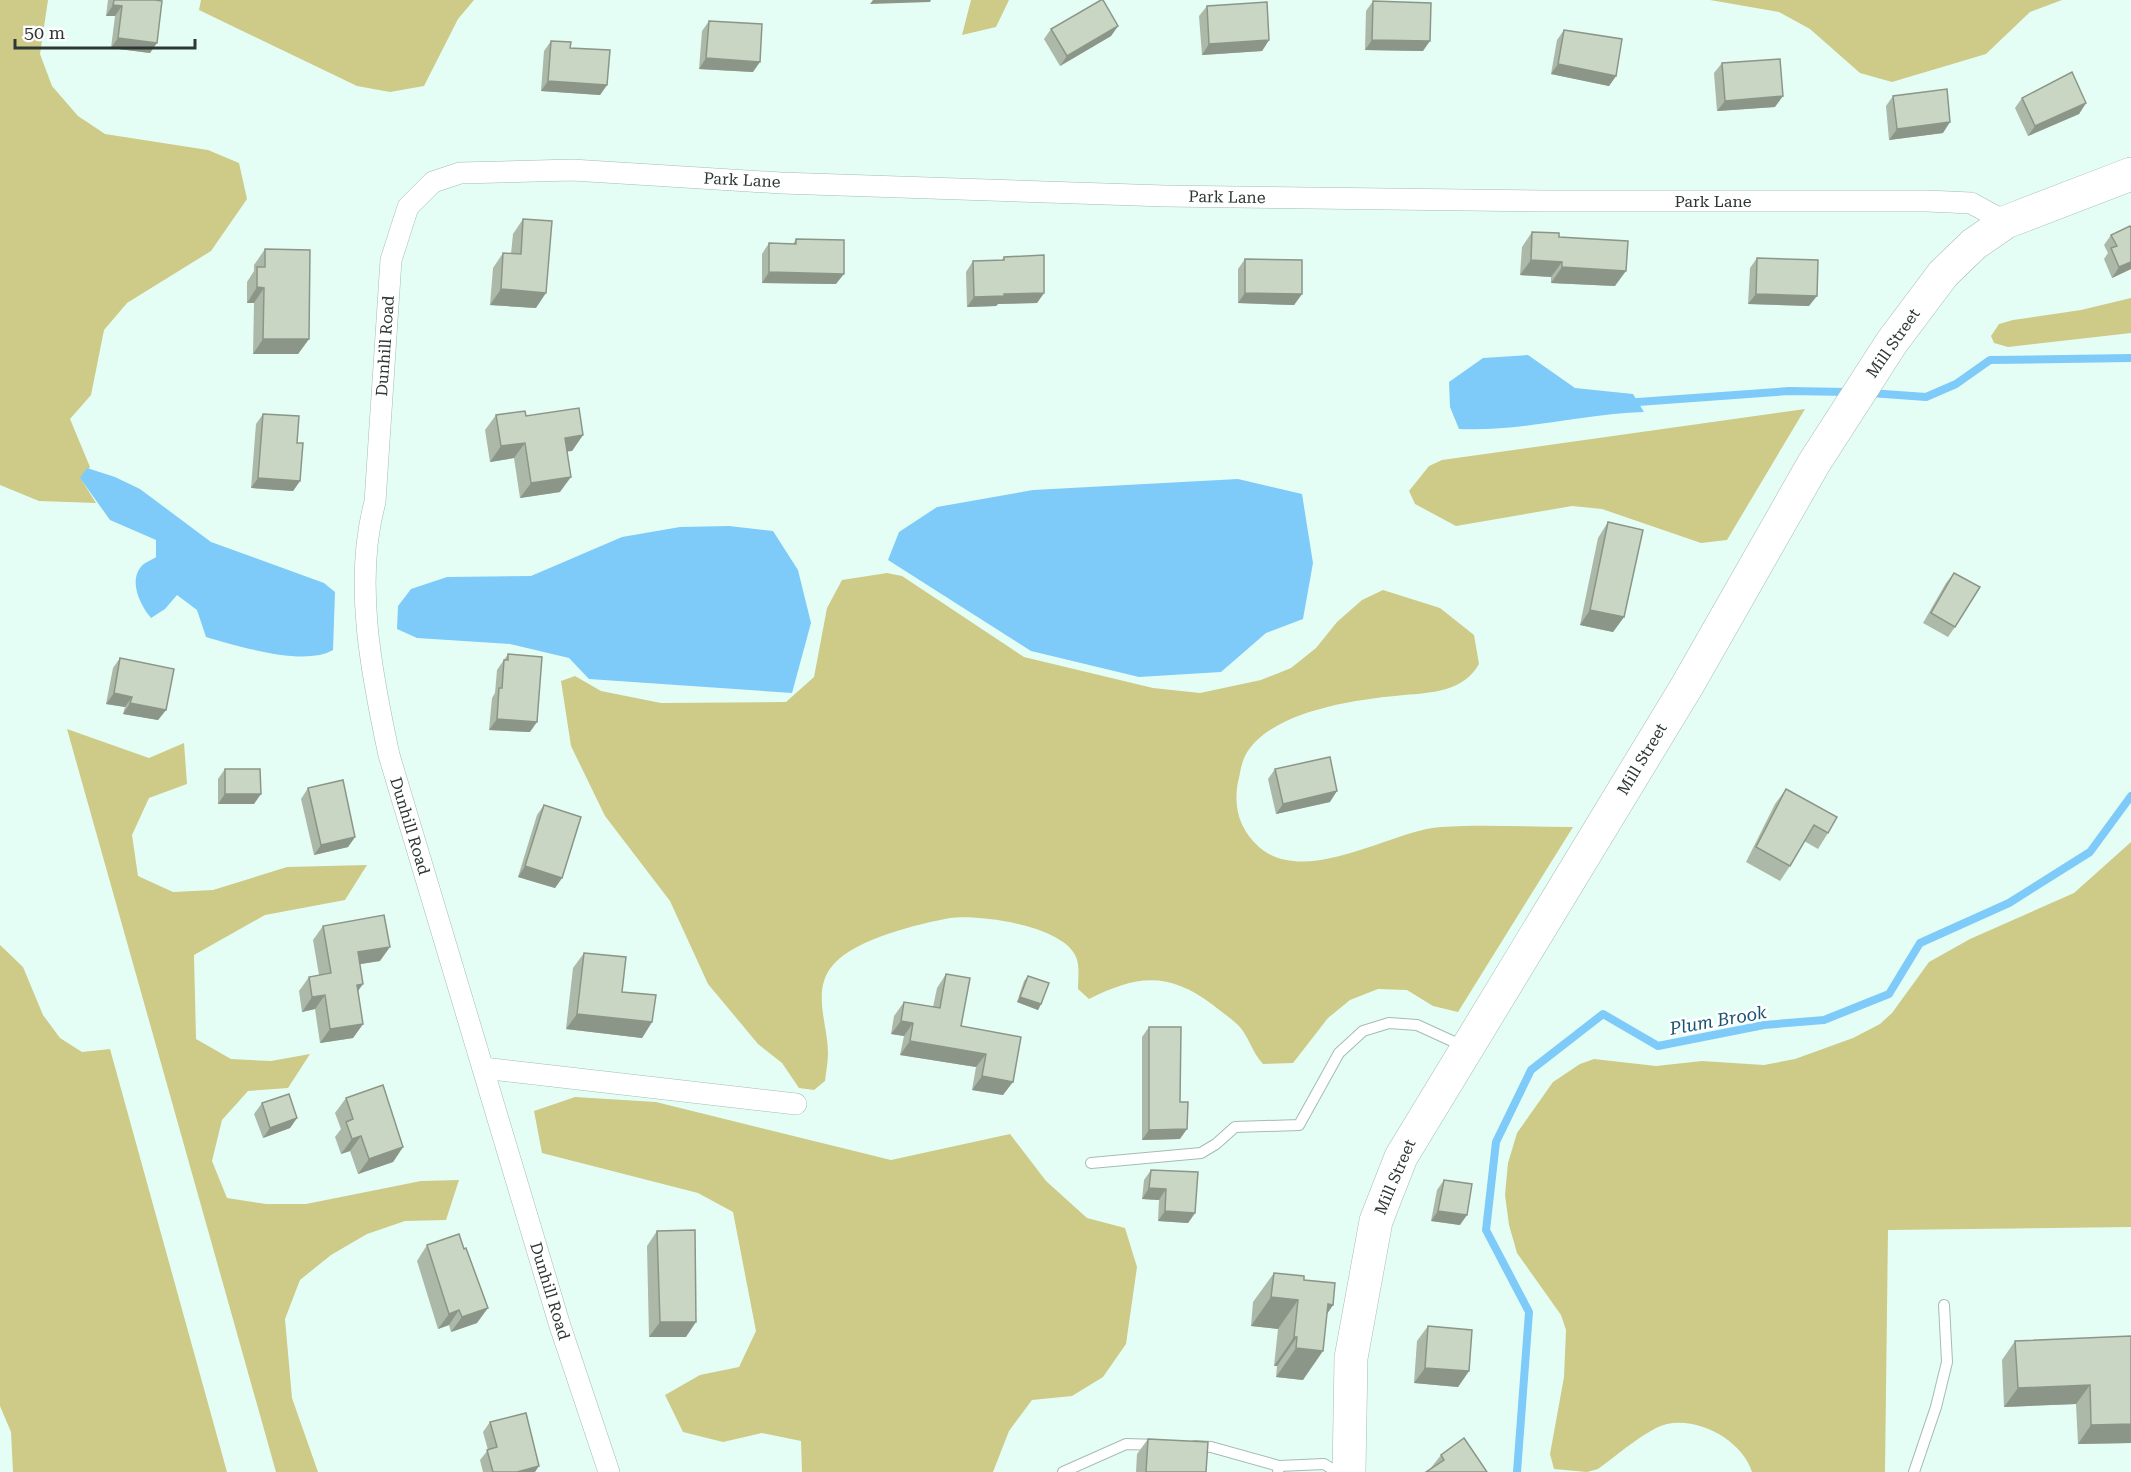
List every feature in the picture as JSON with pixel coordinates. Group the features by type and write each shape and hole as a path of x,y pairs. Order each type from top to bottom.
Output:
{"main road":[{"name":"Mill Street","path":"1348,1472 1351,1358 1376,1221 1401,1157 1687,686 1814,463 1892,342 1943,274 1974,244 2006,222 2131,174"}],"street":[{"name":"Park Lane","path":"445,178 460,173 572,170 781,183 1177,196 1544,201 1927,201 1971,203 2006,222"},
{"name":"Dunhill Road","path":"445,178 433,182 408,207 391,260 375,502 369,523 368,604 371,673 389,755 561,1326 609,1472"},
{"path":"483,1068 796,1104"}],"lane":[{"path":"1091,1163 1201,1153 1216,1144 1235,1127 1299,1125 1339,1053 1363,1031 1377,1024 1417,1024 1466,1048"},
{"path":"1914,1472 1936,1407 1947,1362 1944,1305"},
{"path":"1063,1472 1125,1444 1211,1447 1279,1469 1324,1464 1337,1472"}],"shaded area":[{"path":"0,0 48,0 40,54 52,86 78,116 105,134 208,150 239,163 247,199 211,251 127,303 104,330 91,395 70,419 90,467 81,479 96,503 39,501 0,485"},
{"path":"201,0 474,0 458,19 424,86 390,92 357,86 199,10"},
{"path":"971,0 1009,0 996,27 962,35"},
{"path":"1710,0 2062,0 2030,12 1986,54 1892,82 1860,73 1810,29 1779,12"},
{"path":"2131,298 2131,333 2008,347 1994,343 1991,336 1999,324 2013,320 2081,310"},
{"path":"1805,409 1727,540 1701,543 1602,509 1572,506 1456,526 1415,504 1409,491 1429,466 1442,460"},
{"path":"887,573 902,576 1024,657 1153,688 1200,693 1261,680 1291,668 1316,648 1337,622 1362,600 1383,590 1440,608 1474,635 1479,664 1473,673 1465,680 1446,689 1340,704 1293,718 1273,728 1257,741 1245,756 1238,782 1237,810 1247,833 1259,847 1278,858 1300,862 1349,854 1421,830 1441,827 1573,827 1458,1012 1433,1006 1407,990 1378,989 1350,1000 1328,1018 1293,1063 1263,1064 1238,1025 1197,994 1181,986 1152,980 1137,981 1089,999 1078,989 1076,957 1068,946 1055,937 1020,924 1000,920 950,918 921,924 871,940 843,956 833,965 826,975 822,996 828,1053 825,1081 814,1090 799,1088 782,1063 758,1044 708,984 670,901 605,816 571,746 561,681 575,676 601,691 661,703 786,702 814,677 827,608 842,580"},
{"path":"67,729 149,758 184,743 187,784 149,798 132,835 138,876 173,892 213,890 287,867 367,865 345,900 265,915 194,955 196,1039 231,1059 271,1061 310,1054 288,1088 248,1091 222,1120 212,1161 227,1198 266,1204 306,1204 421,1181 459,1180 446,1220 405,1221 367,1234 331,1255 300,1280 285,1319 292,1398 318,1472 276,1472"},
{"path":"2131,842 2131,1227 1888,1230 1885,1472 1752,1472 1737,1448 1726,1439 1698,1425 1684,1423 1656,1428 1633,1442 1598,1469 1587,1472 1554,1469 1550,1454 1564,1377 1566,1330 1561,1315 1517,1253 1509,1225 1505,1195 1508,1163 1517,1133 1553,1082 1580,1064 1594,1059 1656,1066 1702,1061 1764,1065 1795,1059 1853,1038 1880,1024 1892,1013 1929,962 1970,939 2074,893"},
{"path":"0,945 23,967 43,1015 60,1038 82,1052 110,1049 227,1472 13,1472 11,1432 0,1406"},
{"path":"575,1097 656,1102 891,1160 1010,1134 1046,1181 1087,1218 1125,1228 1137,1267 1126,1344 1103,1377 1072,1396 1032,1400 1009,1431 993,1472 802,1472 801,1441 762,1433 723,1442 683,1432 665,1395 700,1375 739,1367 756,1331 733,1212 698,1193 542,1153 534,1111"}],"water":[{"path":"1528,355 1575,388 1633,394 1644,412 1505,428 1459,429 1450,407 1449,382 1483,358"},
{"path":"87,468 115,477 140,489 211,542 324,583 335,592 333,650 321,655 289,656 252,650 206,637 197,610 177,595 165,609 151,618 140,601 136,580 141,566 156,557 156,540 110,520 80,478"},
{"path":"1238,479 1302,494 1313,563 1303,619 1266,633 1221,672 1139,677 1031,651 888,560 899,532 937,507 1033,490"},
{"path":"729,526 773,531 798,570 811,623 792,693 589,679 569,658 510,644 417,638 397,629 398,606 411,589 447,577 531,576 622,537 680,527"}],"building":[{"path":"114,0 162,1 157,43 118,38 122,6 113,5"},
{"path":"1101,0 1118,26 1067,56 1051,29"},
{"path":"1373,1 1431,3 1430,41 1372,40"},
{"path":"1267,2 1269,40 1209,44 1207,6"},
{"path":"709,21 762,24 760,62 706,58"},
{"path":"1564,30 1622,39 1616,76 1558,64"},
{"path":"551,41 571,42 570,48 610,50 607,85 548,81"},
{"path":"1780,59 1783,96 1725,101 1722,63"},
{"path":"2072,72 2086,103 2035,126 2022,98"},
{"path":"1947,89 1950,122 1897,129 1893,96"},
{"path":"523,219 552,221 546,293 501,289 503,253 521,254"},
{"path":"2130,226 2131,262 2119,267 2111,248 2117,246 2111,235"},
{"path":"1532,232 1559,233 1559,237 1628,241 1626,271 1562,267 1562,262 1531,260"},
{"path":"796,239 844,240 844,274 769,272 769,243 796,244"},
{"path":"265,249 310,250 309,339 263,339 264,288 257,287 257,267 265,267"},
{"path":"1044,255 1044,293 974,297 973,261"},
{"path":"1757,258 1818,260 1817,296 1756,294"},
{"path":"1245,259 1302,260 1302,294 1245,293"},
{"path":"579,408 583,435 565,438 571,477 531,483 525,443 501,446 496,415 525,411 526,416"},
{"path":"263,414 299,416 297,443 303,443 300,481 258,478"},
{"path":"1608,522 1643,530 1624,617 1590,610"},
{"path":"1954,573 1980,587 1955,627 1931,613"},
{"path":"508,654 542,657 537,722 497,719 499,688 502,688 504,660 508,660"},
{"path":"120,658 174,669 166,710 130,703 132,697 114,693"},
{"path":"1330,757 1337,791 1283,804 1275,769"},
{"path":"225,769 260,769 261,794 225,794"},
{"path":"343,780 355,837 321,845 308,788"},
{"path":"1786,789 1837,817 1828,833 1814,825 1790,866 1756,847"},
{"path":"544,805 581,817 562,878 525,866"},
{"path":"384,915 390,947 358,952 363,984 357,985 363,1024 330,1029 325,995 312,997 309,977 331,973 323,926"},
{"path":"584,953 626,957 622,992 656,995 652,1022 577,1014"},
{"path":"946,974 970,978 961,1026 1021,1037 1013,1082 982,1076 986,1054 910,1041 913,1023 901,1021 904,1002 940,1008"},
{"path":"1028,976 1049,983 1041,1004 1020,997"},
{"path":"1149,1027 1181,1027 1180,1102 1188,1102 1187,1129 1149,1130"},
{"path":"383,1085 403,1147 369,1159 361,1136 352,1139 346,1122 353,1119 346,1098"},
{"path":"289,1094 297,1118 270,1128 262,1103"},
{"path":"1151,1170 1198,1172 1195,1213 1165,1211 1166,1189 1149,1188"},
{"path":"1444,1180 1472,1184 1467,1215 1438,1211"},
{"path":"695,1230 696,1322 660,1322 657,1231"},
{"path":"459,1234 488,1308 462,1317 459,1310 449,1314 427,1245"},
{"path":"1274,1273 1304,1276 1304,1280 1335,1283 1333,1305 1328,1304 1323,1351 1296,1348 1297,1337 1294,1337 1298,1300 1271,1297"},
{"path":"1428,1326 1472,1330 1469,1371 1425,1368"},
{"path":"2131,1336 2131,1424 2091,1425 2090,1385 2018,1388 2015,1341"},
{"path":"526,1413 539,1466 517,1472 493,1472 487,1450 497,1447 490,1422"},
{"path":"1464,1438 1487,1472 1426,1472 1444,1460 1441,1455"},
{"path":"1148,1439 1208,1442 1206,1472 1146,1472"}],"waterway":[{"path":"1870,393 1926,397 1956,384 1990,360 2131,358"},
{"path":"1638,402 1789,391 1849,392"},
{"name":"Plum Brook","path":"1517,1472 1529,1312 1486,1230 1496,1142 1531,1070 1603,1014 1658,1046 1764,1025 1824,1020 1889,994 1920,943 2009,903 2090,852 2131,796"}]}
